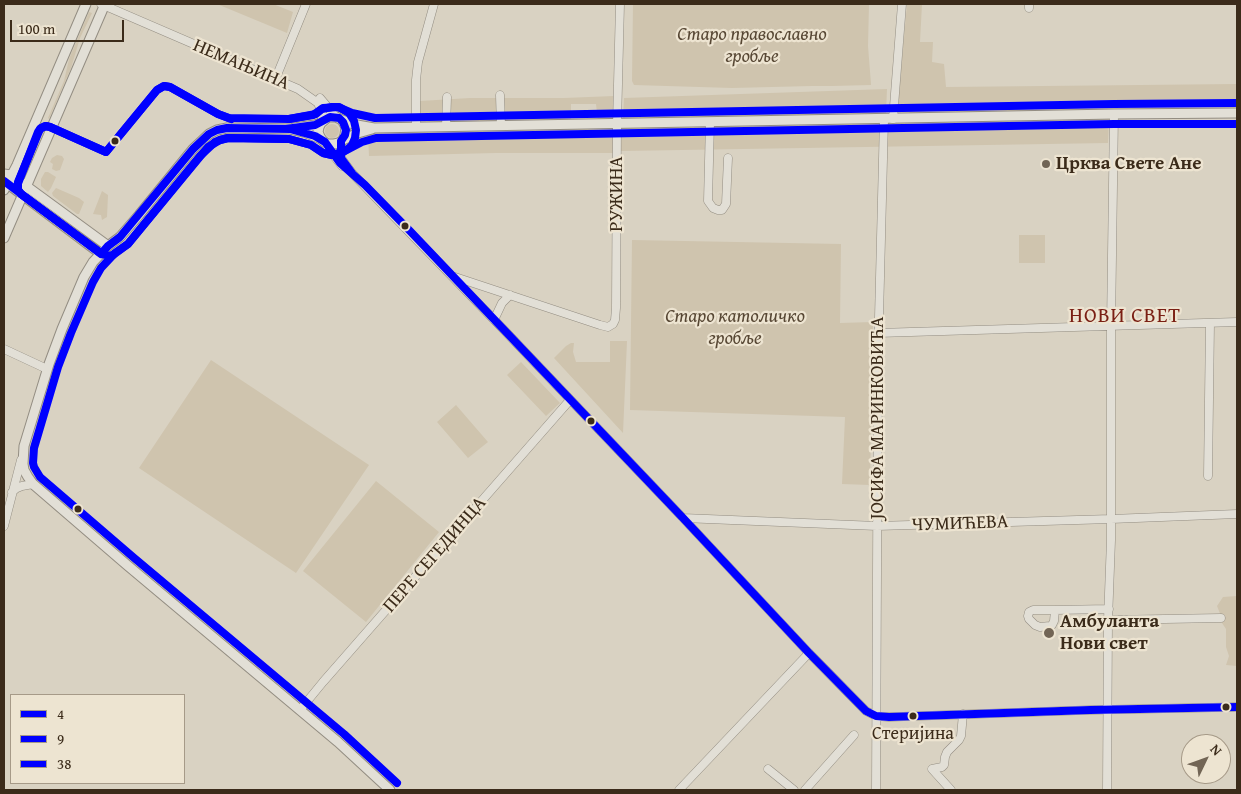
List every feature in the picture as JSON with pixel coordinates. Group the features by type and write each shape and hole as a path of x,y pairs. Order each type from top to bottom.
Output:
{"street":[{"path":"6,181 17,165 86,4"},
{"path":"4,238 104,4"},
{"name":"НЕМАЊИНА","path":"104,4 298,89"},
{"path":"276,80 306,4"},
{"path":"416,127 418,62 434,4"},
{"name":"РУЖИНА","path":"510,295 600,326 608,327 613,324 616,308 620,4"},
{"name":"ЈОСИФА МАРИНКОВИЋА","path":"876,790 878,333 888,119 902,4"},
{"path":"298,89 308,91 317,96 345,125 346,130 342,140 342,158 352,173"},
{"path":"298,89 318,103 322,113 322,122"},
{"path":"500,95 500,126"},
{"path":"446,127 447,97"},
{"path":"1236,113 374,128 328,117 322,122 318,132 340,163 378,198 809,653 866,710 876,716 1237,706"},
{"path":"1107,790 1114,114"},
{"path":"322,122 290,129 227,128 209,134 192,149 126,230 93,262 84,276 47,369 24,446 24,470 34,484 127,565 338,742 390,790"},
{"path":"710,122 708,201 718,210 722,210 726,204 728,158"},
{"path":"290,129 304,132 334,144 374,128"},
{"path":"6,181 27,186 108,246"},
{"path":"6,181 23,196 101,254"},
{"path":"452,276 510,295 502,303 494,320"},
{"path":"1208,476 1210,322"},
{"path":"878,333 1237,322"},
{"path":"4,349 47,369"},
{"name":"ПЕРЕ СЕГЕДИНЦА","path":"300,710 570,400"},
{"path":"4,526 23,455"},
{"path":"12,492 22,486 34,484"},
{"name":"ЧУМИЋЕВА","path":"683,518 877,526 1237,514"},
{"path":"1056,610 1109,609"},
{"path":"1108,620 1221,618"},
{"path":"680,790 809,653"},
{"path":"951,790 932,770 944,765 947,752 962,736 964,714"},
{"path":"805,790 854,735"},
{"path":"768,769 794,790"}],"green space":[{"path":"217,4 273,4 293,12 287,33"},
{"name":"Старо православно гробље","path":"633,4 869,4 868,46 871,85 732,88 634,85 632,81"},
{"path":"907,4 922,4 920,42 933,42 932,62 944,64 946,87 1237,84 1237,104 1035,112 910,113 898,103"},
{"path":"89,12 92,13 80,38 71,68 49,119 64,81 69,59"},
{"path":"887,89 886,113 623,119 624,98"},
{"path":"614,96 614,120 598,121 596,104 571,104 571,120 420,124 420,101 470,98"},
{"path":"1109,117 1108,143 621,151 622,127"},
{"path":"329,124 335,124 339,131 335,138 329,138 325,134 325,128"},
{"path":"613,127 613,153 369,156 368,133 381,131"},
{"path":"34,141 37,141 38,145 28,167 23,164"},
{"path":"57,155 62,156 64,159 60,170 56,171 52,169 53,164 50,162"},
{"path":"45,172 56,177 48,192 41,186 41,179"},
{"path":"56,188 84,202 79,214 53,196 52,193"},
{"path":"102,191 108,195 107,217 102,220 101,215 93,214"},
{"path":"1019,235 1045,235 1045,263 1019,263"},
{"name":"Старо католичко гробље","path":"632,240 841,244 840,323 873,322 870,485 842,484 845,417 630,410"},
{"path":"610,341 627,341 623,433 554,358 566,346 574,343 573,352 576,362 610,362"},
{"path":"211,360 369,465 296,573 139,468"},
{"path":"521,362 560,403 546,416 507,375"},
{"path":"456,405 488,442 468,458 437,422"},
{"path":"376,481 439,532 366,622 303,571"},
{"path":"1237,596 1237,666 1226,665 1229,656 1226,647 1226,629 1222,623 1217,606 1223,597"}],"transit line":[{"name":"9","path":"1237,103 375,118 332,107 322,109 316,114 289,119 229,118 218,114 170,87 164,86 157,90 106,152 50,127 41,128 17,186 21,194 102,254 109,256 128,244 208,147 228,138 289,139 311,145 323,153 332,155 376,138 1114,124 1237,124"},
{"name":"38","path":"102,254 18,190 18,182 40,129 45,126 50,127 106,152 157,90 164,86 170,87 218,114 231,119"},
{"name":"38","path":"289,119 313,115 323,108 339,107 349,113 354,121 355,138 349,148 332,155 323,153 311,145 289,139 228,138 215,142 200,156 128,244 115,253 101,268 93,282 58,367 34,448 33,463 40,477 344,734 397,783"},
{"name":"4","path":"286,129 315,125 330,117 339,118 346,130 341,141 341,158 352,173"},
{"name":"4","path":"4,181 101,254 120,237 193,149 209,134 227,128 290,129 315,136 325,142 340,163 365,185 410,231 866,711 876,716 889,717 1237,707"}],"place":[{"name":"Црква Свете Ане","path":"1046,164"},
{"name":"Амбуланта Нови свет","path":"1049,633"},
{"name":"Стеријина","path":"913,716"}],"district":[{"name":"НОВИ СВЕТ","path":"1125,317"}]}
